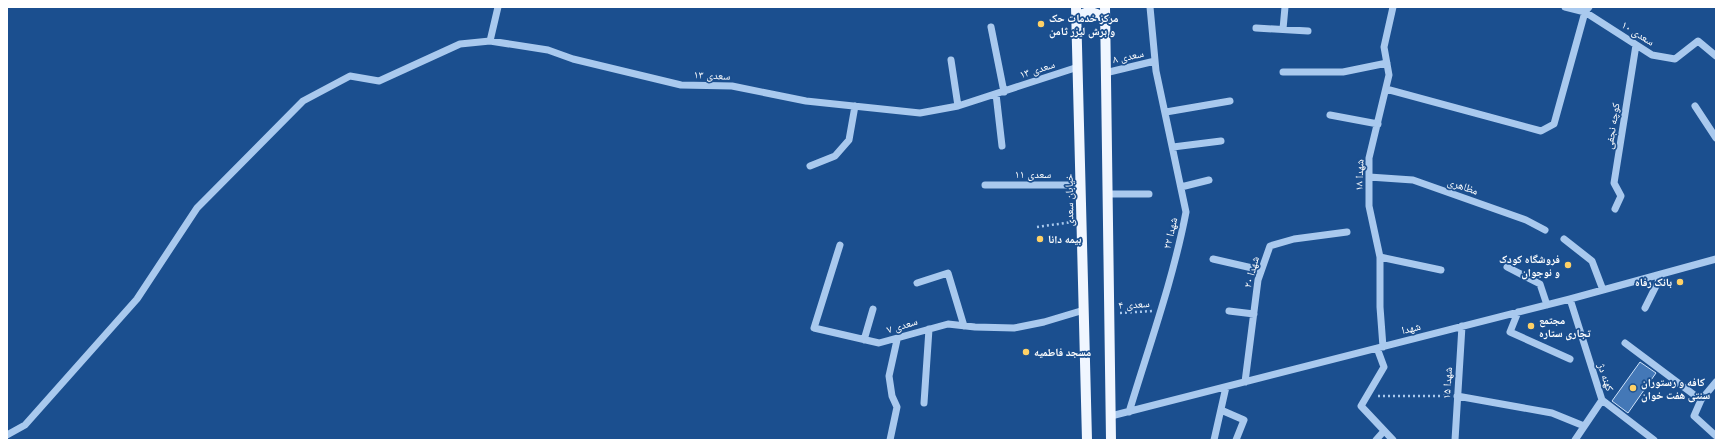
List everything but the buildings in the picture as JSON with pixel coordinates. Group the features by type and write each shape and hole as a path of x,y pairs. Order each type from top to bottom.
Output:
{"main road":[{"name":"خیابان سعدی","path":"1076,7 1087,440"},
{"path":"1105,7 1111,440"},
{"path":"1077,20 1080,15 1089,12 1094,12 1105,19"}],"street":[{"path":"490,41 498,7"},
{"name":"شهدا ۲۲","path":"1129,412 1182,235 1186,212 1155,62 1150,7"},
{"path":"1282,29 1285,7"},
{"name":"شهدا ۱۸","path":"1368,396 1384,367 1380,347 1380,257 1369,206 1369,158 1389,75 1384,46 1393,7"},
{"name":"سعدی ۱۰","path":"1565,7 1587,10 1652,55 1675,59 1698,41 1716,56"},
{"path":"1386,89 1541,131 1554,124 1587,10"},
{"path":"991,27 1004,92"},
{"path":"1256,28 1308,31"},
{"name":"سعدی ۱۳","path":"7,436 25,425 137,299 197,208 303,101 350,76 379,81 460,44 490,41 548,50 573,59 681,85 732,86 806,101 920,113 958,106 1078,68"},
{"name":"کوچه نجفی","path":"1615,209 1621,196 1614,183 1636,45"},
{"path":"951,60 958,106"},
{"name":"سعدی ۸","path":"1105,73 1155,62"},
{"path":"1283,72 1343,72 1387,63"},
{"path":"996,94 1002,146"},
{"path":"1166,112 1230,101"},
{"path":"810,166 835,156 849,140 856,106"},
{"path":"1695,106 1716,138"},
{"path":"1330,114 1378,124"},
{"path":"1173,147 1221,141"},
{"name":"مظاهری","path":"1369,177 1413,180 1526,220 1545,230"},
{"path":"1181,187 1209,180"},
{"name":"سعدی ۱۱","path":"985,185 1081,186"},
{"path":"1108,194 1149,194"},
{"name":"شهدا ۲۰","path":"1245,382 1258,280 1270,246 1294,239 1347,232"},
{"path":"1564,239 1592,261 1603,290"},
{"name":"سعدی ۷","path":"840,245 814,328 880,343 897,340 948,324 1014,328 1044,322 1084,310"},
{"path":"1380,257 1441,270"},
{"path":"1213,258 1261,270"},
{"name":"شهدا","path":"1111,416 1547,305 1716,259"},
{"path":"1507,267 1540,284 1547,305"},
{"path":"917,283 948,273 964,326"},
{"path":"1645,308 1662,274"},
{"name":"کهنه دژ","path":"1570,299 1602,400 1654,440"},
{"path":"864,340 873,310"},
{"path":"1229,311 1254,314"},
{"path":"1518,312 1510,332 1570,359"},
{"name":"شهدا ۱۵","path":"1455,440 1462,326"},
{"path":"924,403 929,329"},
{"path":"890,440 897,408 892,396 889,376 897,340"},
{"path":"1625,343 1701,400"},
{"path":"1716,382 1701,400 1694,416 1716,436"},
{"path":"1214,440 1226,387"},
{"path":"1368,396 1361,406 1393,440"},
{"path":"1457,396 1552,413 1584,426"},
{"path":"1575,440 1602,400"},
{"path":"1221,410 1244,420 1236,440"},
{"path":"1376,440 1384,431"}],"path":[{"path":"1037,227 1082,221"},
{"name":"سعدی ۴","path":"1109,313 1160,310"},
{"path":"1368,396 1457,396"}],"place":[{"name":"مرکز خدمات حک و برش لیزر ثامن","path":"1041,24"},
{"name":"بیمه دانا","path":"1040,239"},
{"name":"فروشگاه کودک و نوجوان","path":"1568,265"},
{"name":"بانک رفاه","path":"1680,282"},
{"name":"مجتمع تجاری ستاره","path":"1531,326"},
{"name":"مسجد فاطمیه","path":"1026,352"},
{"name":"کافه و رستوران سنتی هفت خوان","path":"1633,388"}]}
